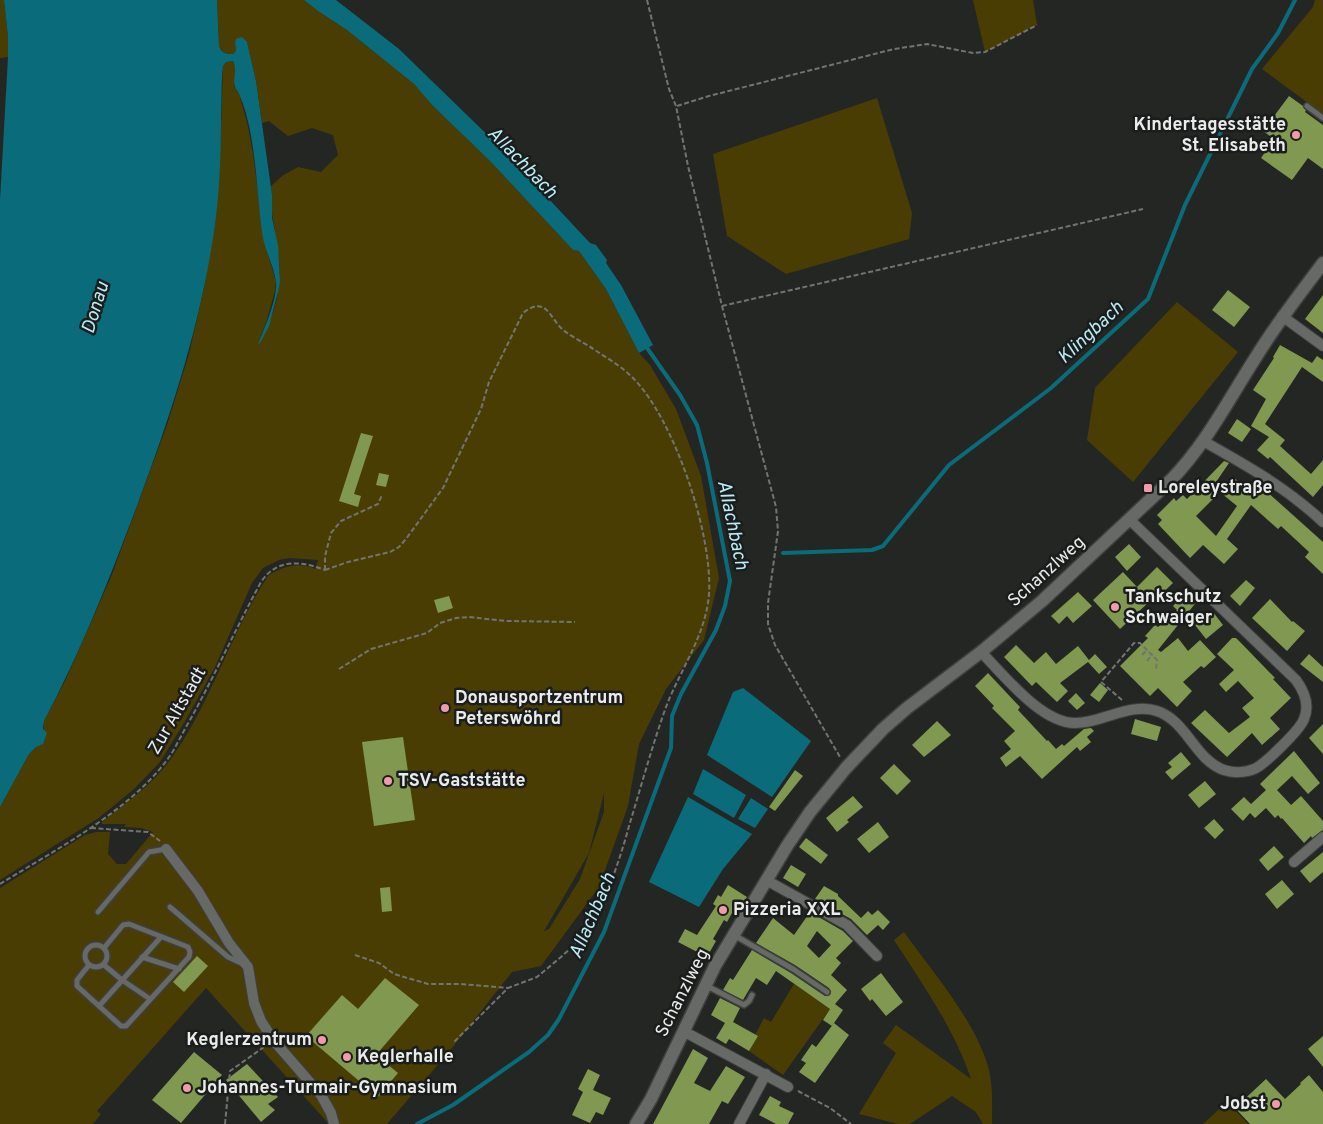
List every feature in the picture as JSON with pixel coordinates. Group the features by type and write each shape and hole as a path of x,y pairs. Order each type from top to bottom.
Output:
{"street":[{"name":"Schanzlweg","path":"636,1124 651,1099 705,985 766,880 810,812 846,768 883,729 1042,601 1130,520 1189,462 1282,316 1323,263"},
{"path":"1282,316 1323,346"},
{"path":"1203,441 1284,489 1323,522"},
{"path":"981,652 1033,704 1045,714 1059,720 1075,723 1091,721 1134,709 1154,710 1166,715 1177,723 1216,767 1236,772 1254,769 1263,763 1298,729 1305,719 1307,708 1304,694 1296,680 1130,520"},
{"path":"1294,862 1323,837"},
{"path":"166,848 198,891 228,943 248,967 254,1003 261,1021 274,1041 321,1095 331,1113 334,1124"},
{"path":"766,880 847,925 877,956"},
{"path":"683,1031 788,1087"},
{"path":"739,1124 766,1074"}],"lane":[{"path":"1307,106 1323,118"},
{"path":"98,912 149,852 166,848"},
{"path":"170,907 228,957 248,967"},
{"path":"89,964 77,980 77,986 120,1026 126,1026 189,957 190,952 188,947 129,924 123,925 104,948"},
{"path":"733,935 793,969 826,992"},
{"path":"99,1006 161,936"},
{"path":"93,945 104,948 107,951 108,958 104,965 97,968 89,964 85,956 87,949 93,945"},
{"path":"142,957 178,969"},
{"path":"104,965 150,1000"},
{"path":"705,985 744,1005 752,995"}],"path":[{"path":"647,0 669,89 676,106 688,166 722,306 776,507 778,531 768,603 768,624 775,645 846,768"},
{"path":"676,106 894,49 927,44 973,53 985,52 1037,24"},
{"path":"722,306 1143,209"},
{"path":"382,495 378,504 340,521 331,533 325,556 325,570 348,562 390,552 400,547 443,488 481,409 489,382 523,312 532,306 540,306 547,310 564,330 633,377 659,413 675,445 694,501 706,556 709,594 698,639 667,705 604,906 588,932 561,957 538,977 508,988 453,1043"},
{"name":"Zur Altstadt","path":"0,884 91,828 140,789 167,760 210,685 229,642 260,582 267,573 286,564 297,563 308,564 325,570"},
{"path":"339,669 371,649 427,633 440,623 456,618 575,622"},
{"path":"1134,709 1101,682 1134,643 1140,643 1157,660 1156,669"},
{"path":"1142,655 1147,650"},
{"path":"1147,661 1152,655"},
{"path":"91,828 148,832 158,838 166,848"},
{"path":"355,955 379,964 394,974 428,984 461,984 508,988"},
{"path":"224,1124 230,1071 274,1041"},
{"path":"788,1087 830,1108 851,1124"}],"shaded area":[{"path":"0,0 4,0 8,57 0,58"},
{"path":"217,0 304,0 347,30 414,84 433,106 491,162 573,250 579,251 606,289 639,353 650,365 676,409 701,476 719,578 704,640 666,689 639,744 628,806 599,887 541,966 512,972 448,1053 387,1124 329,1124 206,988 97,1111 101,1114 93,1124 0,1124 0,888 85,835 96,832 110,832 108,854 117,864 126,864 153,832 141,828 124,827 126,824 102,824 102,822 147,786 170,760 197,716 242,621 268,576 278,570 297,565 315,569 318,560 289,558 279,560 263,568 252,583 215,667 160,762 134,789 100,817 0,880 0,807 44,731 44,721 66,679 111,577 167,425 189,354 204,288 216,215 223,66 226,62 233,61 236,67 234,86 239,94 247,122 253,153 264,240 276,282 266,323 258,344 273,313 279,284 271,186 282,176 298,167 321,172 338,155 333,135 312,128 288,136 269,121 262,123 256,81 247,42 235,43 236,51 233,54 224,53 219,46","holes":["604,793 604,812 580,879 549,929 544,931 589,853"]},
{"path":"973,0 1033,0 1037,25 985,52"},
{"path":"1315,0 1323,0 1323,114 1262,69 1313,7"},
{"path":"877,98 912,213 909,239 786,274 727,236 713,154"},
{"path":"1177,302 1238,352 1133,482 1087,440 1095,388"},
{"path":"904,932 964,1016 983,1052 991,1083 992,1124 983,1124 976,1112 952,1096 910,1124 898,1124 859,1114 896,1053 883,1043 896,1025 971,1079 947,1025 894,940"},
{"path":"794,984 830,1009 783,1075 749,1051 764,1018 771,1022"},
{"path":"1227,1102 1248,1124 1203,1124"}],"water":[{"name":"Donau","path":"4,0 217,0 219,46 224,53 233,54 236,51 236,39 242,37 247,42 256,81 272,195 272,218 278,245 280,282 269,326 258,344 273,305 276,282 263,238 253,146 249,127 245,110 234,84 235,71 233,61 226,62 223,66 222,78 216,217 195,327 175,398 151,468 106,586 83,641 44,721 43,729 47,733 43,744 36,747 29,754 0,807 0,200 8,57"},
{"path":"304,0 336,0 399,49 505,152 590,243 596,245 607,260 606,263 621,285 653,345 639,353 606,289 579,251 573,250 491,162 433,106 414,84 347,30"},
{"path":"743,688 811,741 772,797 707,755 733,692"},
{"path":"703,769 746,795 734,818 693,794"},
{"path":"688,797 752,834 723,869 699,907 649,882"},
{"path":"751,798 768,809 755,828 738,819"}],"building":[{"name":"Kindertagesstätte St. Elisabeth","path":"1289,96 1303,106 1306,110 1305,112 1323,125 1323,169 1308,158 1292,180 1261,158 1274,139 1263,131"},
{"path":"1228,290 1250,307 1234,327 1212,310"},
{"path":"1323,295 1323,333 1305,319"},
{"path":"1280,345 1312,363 1317,356 1323,360 1323,382 1302,367 1265,424 1285,440 1280,446 1311,474 1323,460 1323,485 1313,497 1270,457 1268,459 1257,450 1269,437 1251,426 1266,399 1253,390 1274,358"},
{"path":"1237,419 1251,429 1242,442 1228,433"},
{"path":"361,433 373,436 354,494 361,496 358,507 339,501"},
{"path":"1224,461 1229,463 1212,488 1219,493 1196,516 1216,536 1237,506 1221,493 1234,478 1258,496 1264,489 1323,542 1323,574 1305,557 1309,552 1281,526 1278,529 1251,505 1227,539 1238,549 1224,564 1203,545 1190,558 1158,524 1162,520 1157,515 1174,498 1176,501 1183,495 1187,499"},
{"path":"379,473 389,475 386,487 376,485"},
{"path":"1129,544 1141,557 1127,571 1115,557"},
{"path":"1157,567 1173,583 1120,629 1093,600 1123,572 1137,587"},
{"path":"1246,580 1255,588 1240,606 1230,596"},
{"path":"1188,590 1198,600 1158,650 1161,652 1178,638 1188,651 1200,640 1216,657 1204,668 1201,666 1183,682 1192,691 1177,707 1158,688 1150,696 1120,666 1148,638 1145,636 1155,625 1158,627 1177,610 1173,606"},
{"path":"1078,592 1092,606 1073,623 1067,616 1059,624 1051,616"},
{"path":"449,596 453,608 438,613 434,600"},
{"path":"1270,599 1292,622 1305,631 1287,651 1252,618"},
{"path":"1213,612 1223,625 1206,639 1195,625"},
{"path":"1232,638 1236,638 1244,646 1275,678 1273,679 1291,698 1270,718 1280,729 1262,745 1252,733 1227,757 1191,723 1205,710 1229,733 1250,717 1242,708 1254,698 1238,681 1226,692 1219,684 1234,670 1217,654"},
{"path":"1016,645 1034,663 1046,652 1056,664 1078,646 1089,660 1095,654 1107,667 1099,674 1088,662 1060,683 1068,691 1057,702 1036,682 1032,686 1004,657"},
{"path":"1309,654 1323,667 1323,682 1300,664"},
{"path":"988,673 1020,707 1018,710 1056,749 1062,744 1064,746 1084,729 1091,728 1094,731 1087,737 1091,742 1080,751 1077,747 1042,779 1020,756 1006,767 1000,758 1011,749 1004,741 1015,731 992,708 994,706 975,686"},
{"path":"1100,683 1108,690 1099,702 1090,695"},
{"path":"1076,693 1085,703 1077,710 1068,701"},
{"path":"1135,719 1161,727 1157,741 1131,734"},
{"path":"937,721 951,735 924,757 912,745"},
{"path":"1323,724 1323,754 1309,738"},
{"name":"TSV-Gaststätte","path":"403,737 415,820 374,826 362,742"},
{"path":"1294,751 1320,783 1308,794 1292,776 1277,790 1291,805 1301,796 1323,821 1323,830 1312,838 1311,836 1304,843 1282,818 1278,815 1275,818 1266,808 1255,818 1250,813 1243,821 1231,809 1244,797 1251,804 1266,790 1260,784"},
{"path":"1181,752 1191,764 1172,780 1165,772 1172,767 1168,763"},
{"path":"894,764 911,781 897,795 880,778"},
{"path":"795,770 803,776 775,811 769,807"},
{"path":"1205,781 1216,794 1199,808 1188,795"},
{"path":"853,796 863,807 847,820 849,822 837,832 826,818"},
{"path":"1214,819 1224,830 1215,839 1204,828"},
{"path":"878,822 889,837 869,853 857,839"},
{"path":"806,838 828,855 821,864 799,847"},
{"path":"1274,846 1284,857 1268,871 1259,860"},
{"path":"1323,852 1323,872 1310,883 1300,871"},
{"path":"791,865 806,874 798,887 783,878"},
{"path":"1282,880 1294,894 1277,909 1265,894"},
{"path":"728,885 747,897 741,907 737,904 727,922 724,920 713,939 716,941 707,957 678,942 685,929 697,935 716,906 713,904 718,895 721,897"},
{"path":"824,886 838,894 861,918 868,911 872,915 878,910 890,922 883,930 878,925 867,935 851,919 815,899"},
{"path":"390,887 392,911 382,912 380,888"},
{"path":"810,912 843,931 853,941 836,958 841,963 831,975 847,990 835,1004 843,1010 832,1026 823,1020 830,1009 776,971 767,985 756,978 743,1000 723,990 730,978 733,980 752,950 825,996 830,995 829,988 795,965 756,943 773,918 794,935","holes":["817,931 831,945 819,958 807,946"]},
{"path":"197,956 208,966 184,992 173,982"},
{"path":"881,973 903,1002 886,1016 872,999 870,1001 861,989"},
{"path":"385,978 419,1005 376,1055 398,1073 378,1097 306,1036 342,995 358,1009"},
{"path":"720,998 740,1008 733,1022 758,1036 749,1051 729,1039 726,1044 716,1038 725,1023 711,1015"},
{"path":"834,1023 849,1035 815,1083 799,1072 806,1063 801,1060 812,1044 816,1047"},
{"path":"1323,1036 1323,1067 1308,1049"},
{"path":"693,1049 708,1058 694,1083 710,1091 726,1066 745,1077 728,1104 722,1101 709,1124 653,1124"},
{"name":"Johannes-Turmair-Gymnasium","path":"194,1052 222,1075 181,1123 152,1100"},
{"path":"247,1064 278,1097 268,1104 275,1110 261,1122 226,1080"},
{"path":"588,1069 600,1075 593,1090 611,1098 603,1115 596,1112 590,1123 572,1115 583,1092 578,1089"},
{"name":"Jobst","path":"1309,1075 1323,1092 1323,1124 1250,1124 1235,1108 1266,1079 1285,1099"},
{"path":"770,1096 781,1102 779,1106 794,1113 788,1124 776,1124 759,1115"}],"waterway":[{"name":"Klingbach","path":"783,553 872,550 883,546 949,465 1051,388 1148,299 1185,205 1252,69 1278,33 1295,0"},
{"name":"Allachbach","path":"417,1124 453,1105 529,1052 548,1035 559,1019 604,932 671,748 672,716 681,694 716,630 725,606 730,581 707,463 697,425 680,395 645,345"}],"place":[{"name":"Kindertagesstätte St. Elisabeth","path":"1296,135"},
{"name":"Loreleystraße","path":"1148,488"},
{"name":"Tankschutz Schwaiger","path":"1115,607"},
{"name":"Donausportzentrum Peterswöhrd","path":"445,708"},
{"name":"TSV-Gaststätte","path":"388,781"},
{"name":"Pizzeria XXL","path":"723,910"},
{"name":"Keglerzentrum","path":"322,1040"},
{"name":"Keglerhalle","path":"347,1057"},
{"name":"Johannes-Turmair-Gymnasium","path":"187,1088"},
{"name":"Jobst","path":"1276,1104"}]}
